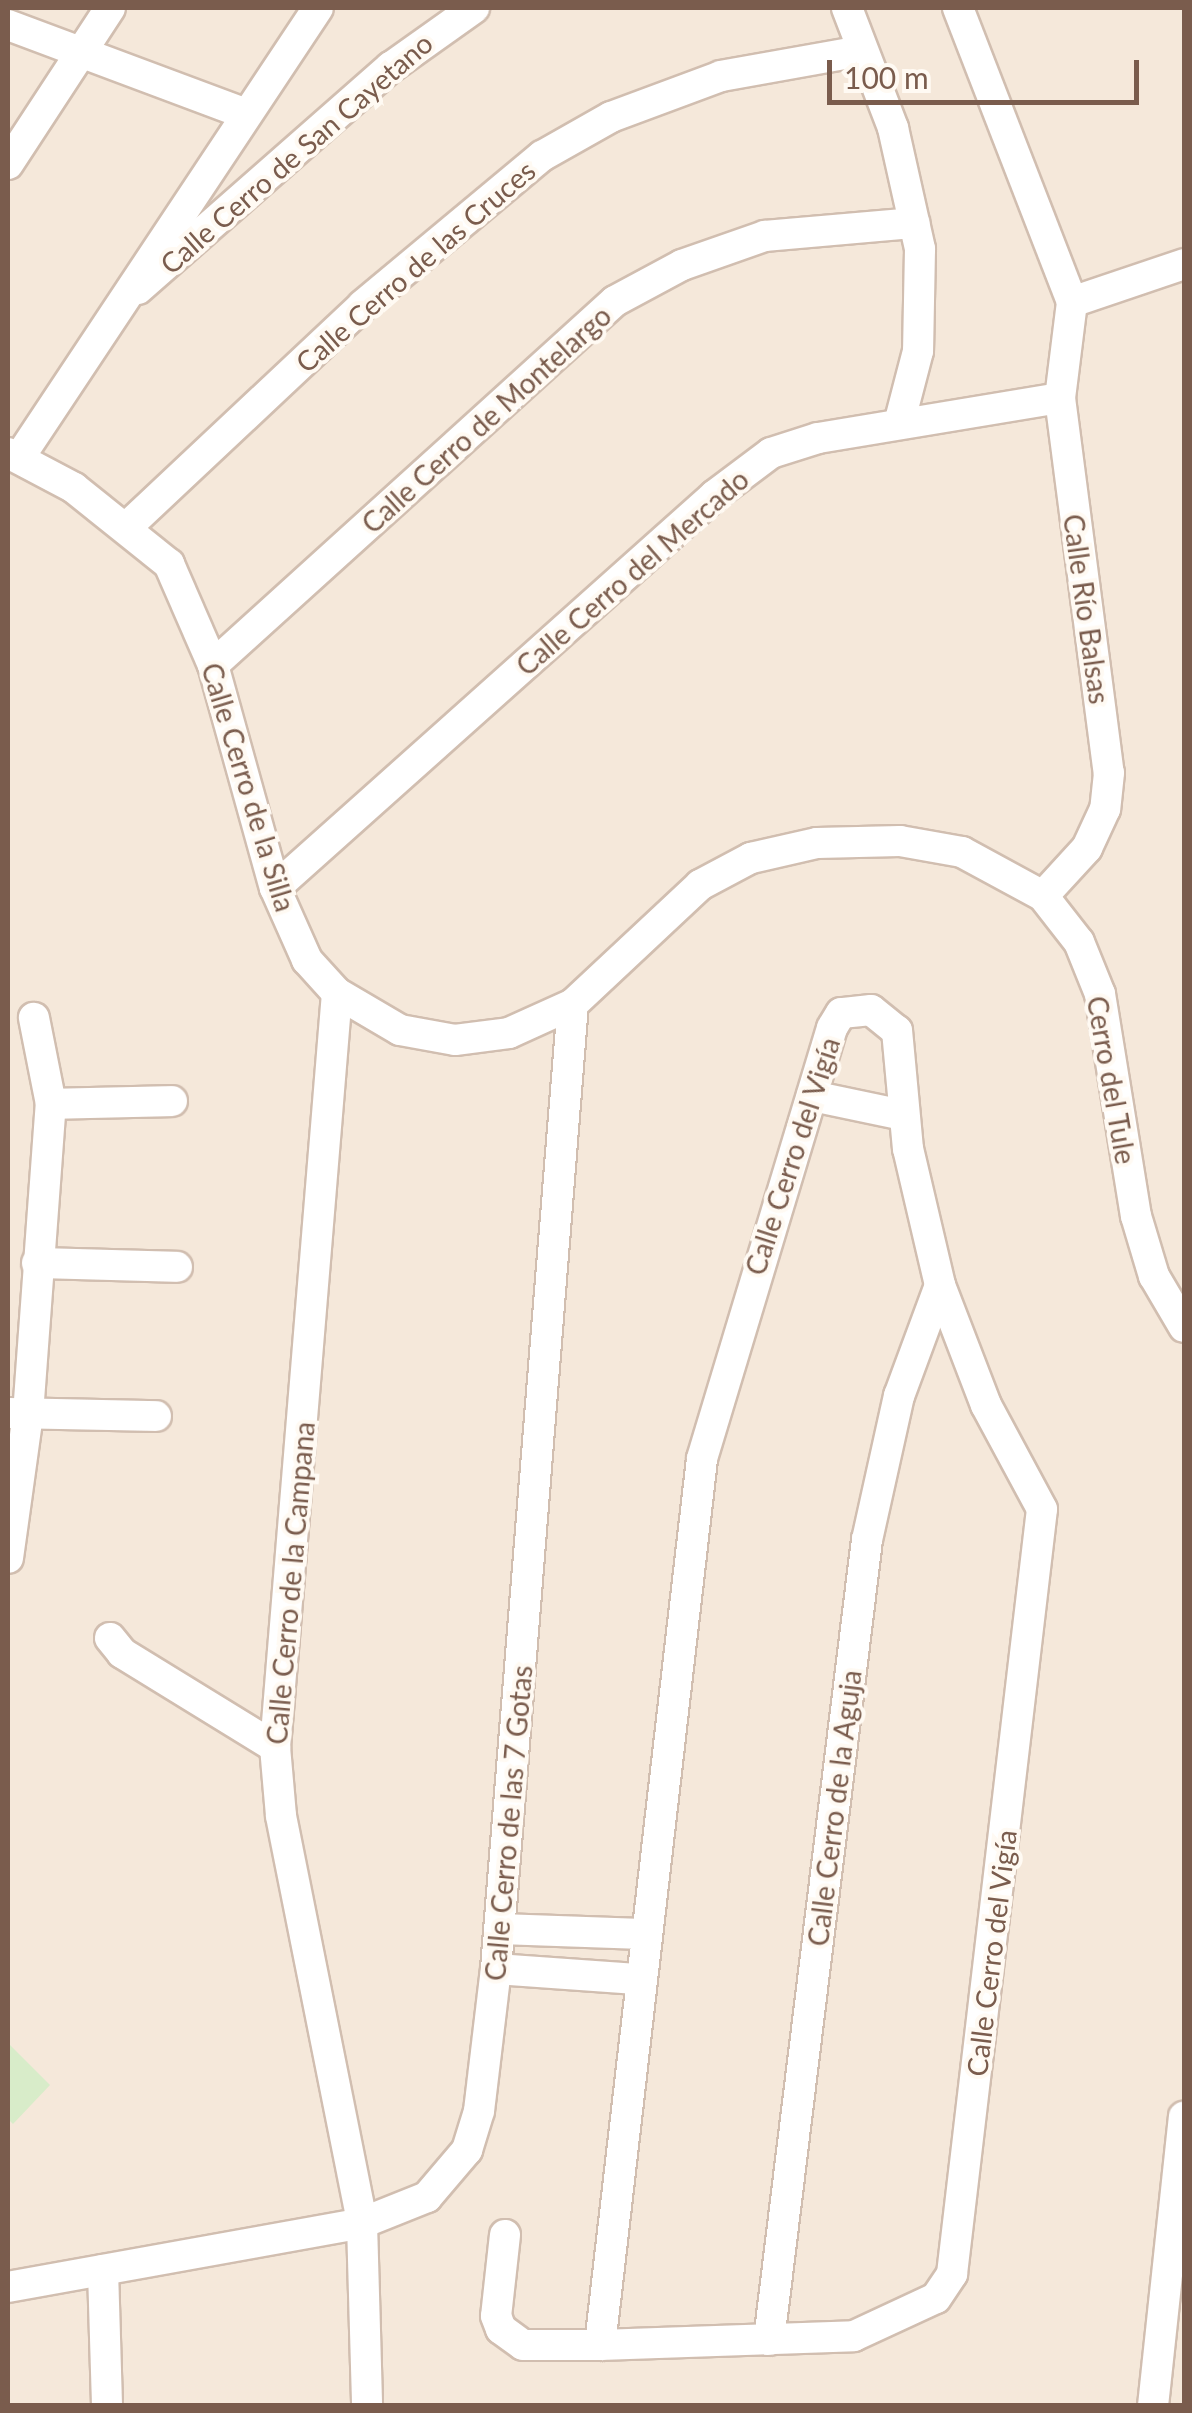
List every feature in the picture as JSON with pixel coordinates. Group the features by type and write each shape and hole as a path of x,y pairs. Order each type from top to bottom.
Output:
{"street":[{"path":"8,164 110,8"},
{"name":"Calle Cerro de la Silla","path":"318,8 13,456 128,526 169,564 213,665 275,888 307,960 337,994 400,1030 456,1040 509,1033 572,1004"},
{"name":"Calle Cerro de San Cayetano","path":"120,303 391,67 474,8"},
{"path":"847,8 892,128 920,249 918,351 899,424"},
{"path":"958,8 1072,302 1184,264"},
{"path":"8,25 244,112"},
{"name":"Calle Cerro de las Cruces","path":"128,526 449,228 542,156 612,117 720,76 862,52"},
{"name":"Calle Cerro de Montelargo","path":"213,665 615,301 682,264 765,236 914,223"},
{"name":"Calle Río Balsas","path":"1043,896 1087,848 1105,808 1109,774 1060,398 1072,302"},
{"name":"Calle Cerro del Mercado","path":"275,888 716,495 771,453 899,424 1060,398"},
{"name":"Cerro del Tule","path":"572,1004 700,885 751,858 817,843 900,841 962,852 1043,896 1080,942 1100,994 1136,1216 1154,1276 1184,1327"},
{"name":"Calle Cerro de la Campana","path":"337,994 274,1747 281,1816 362,2223 368,2406"},
{"name":"Calle Cerro de las 7 Gotas","path":"8,2287 362,2223 427,2197 467,2150 479,2111 500,1929 572,1004"},
{"name":"Calle Cerro del Vigía","path":"504,2234 496,2316 501,2329 523,2346 600,2345 769,2340 854,2336 936,2298 952,2274 1042,1509 986,1405 940,1285 903,1115 897,1032 870,1010 841,1013 702,1459 637,1978 600,2345"},
{"path":"8,1558 18,1414 51,1104 34,1018"},
{"path":"812,1096 903,1115"},
{"path":"51,1104 172,1101"},
{"path":"37,1263 177,1267"},
{"name":"Calle Cerro de la Aguja","path":"769,2340 867,1540 899,1396 940,1285"},
{"path":"18,1414 156,1416"},
{"path":"110,1638 122,1653 274,1747"},
{"path":"500,1929 643,1934"},
{"path":"604,1975 607,1932"},
{"path":"496,1968 637,1978"},
{"path":"1152,2406 1184,2117"},
{"path":"103,2270 107,2406"}],"shaded area":[{"path":"8,8 1184,8 1184,2406 8,2406"}],"green space":[{"path":"8,2043 50,2085 13,2124 8,2119"}]}
